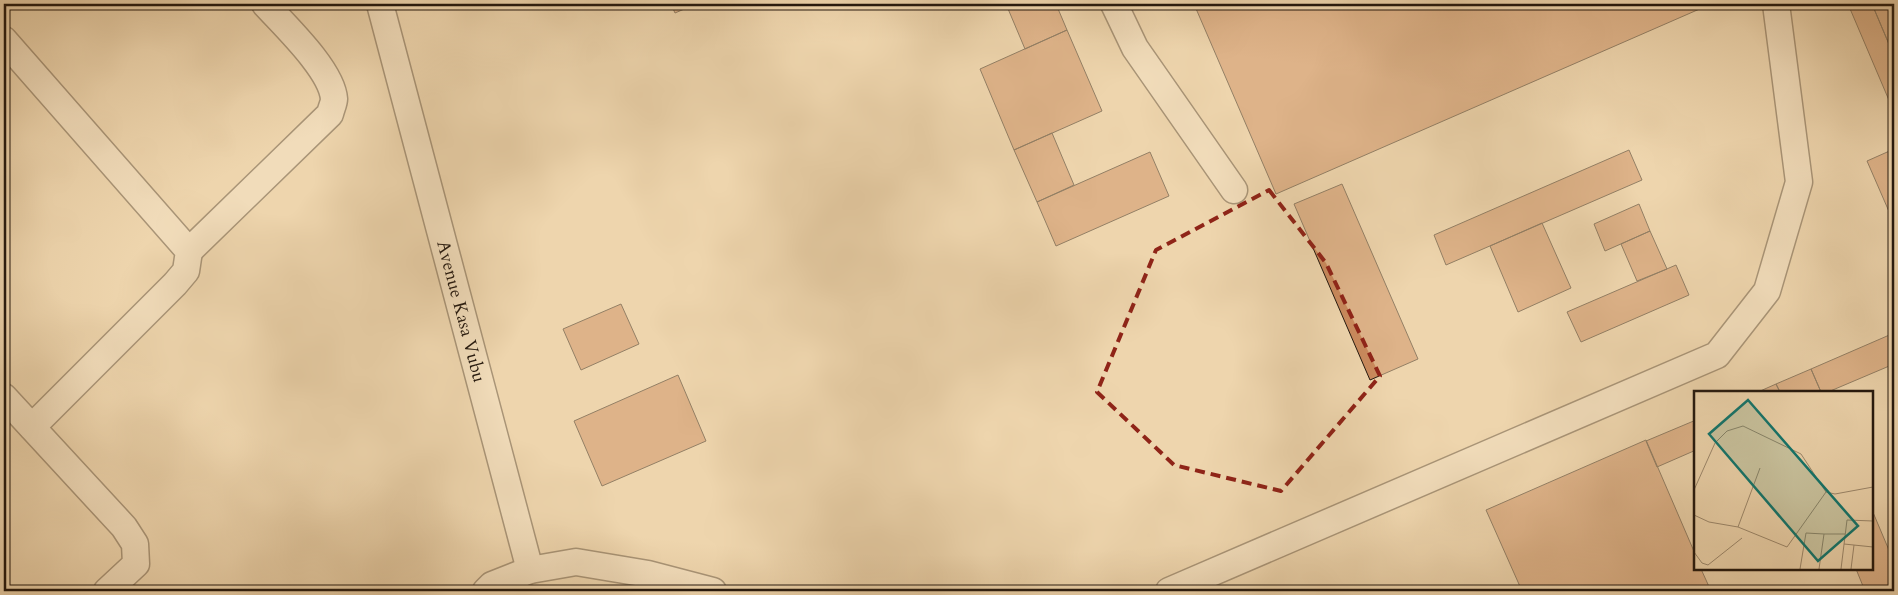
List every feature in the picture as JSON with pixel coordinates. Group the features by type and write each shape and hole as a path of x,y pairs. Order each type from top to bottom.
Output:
{"street":[{"path":"32,427 175,284 186,271 189,251 330,114 334,99 327,79 318,63 265,4"},
{"name":"Avenue Kasa Vubu","path":"380,4 530,570"},
{"path":"1114,4 1135,48 1234,190"},
{"path":"1169,591 1717,355 1767,291 1799,182 1776,4"},
{"path":"4,40 189,251"},
{"path":"4,397 124,527 134,544 136,564 107,591"},
{"path":"486,591 492,584 530,570 576,562 648,574 713,591"}],"highlighted area":[{"path":"1269,190 1326,263 1380,376 1281,491 1174,465 1097,392 1156,250"}],"building":[{"path":"671,4 696,4 675,13"},
{"path":"1006,4 1056,4 1067,30 1025,49"},
{"path":"1194,4 1711,4 1276,194"},
{"path":"1848,4 1872,4 1894,56 1894,112"},
{"path":"1872,4 1894,4 1894,56"},
{"path":"1067,30 1102,111 1014,150 980,69"},
{"path":"1052,133 1074,185 1037,202 1014,150"},
{"path":"1894,149 1894,223 1867,161"},
{"path":"1629,150 1642,180 1446,265 1434,235"},
{"path":"1150,152 1169,196 1056,246 1037,202"},
{"path":"1342,184 1418,359 1370,380 1294,204"},
{"path":"1639,204 1650,231 1605,251 1594,224"},
{"path":"1542,223 1571,288 1518,312 1490,246"},
{"path":"1650,231 1667,269 1637,281 1621,244"},
{"path":"1676,265 1689,295 1581,342 1567,312"},
{"path":"621,304 639,344 581,370 563,329"},
{"path":"1894,333 1894,364 1830,391 1821,391 1811,369"},
{"path":"1811,369 1821,391 1780,391 1776,384"},
{"path":"678,375 706,441 602,486 574,421"},
{"path":"1776,384 1780,391 1760,391"},
{"path":"1694,421 1694,451 1657,467 1646,441"},
{"path":"1646,440 1694,551 1694,570 1701,570 1711,591 1522,591 1486,510"},
{"path":"1873,512 1894,562 1894,591 1865,591 1856,570 1873,570"}]}
